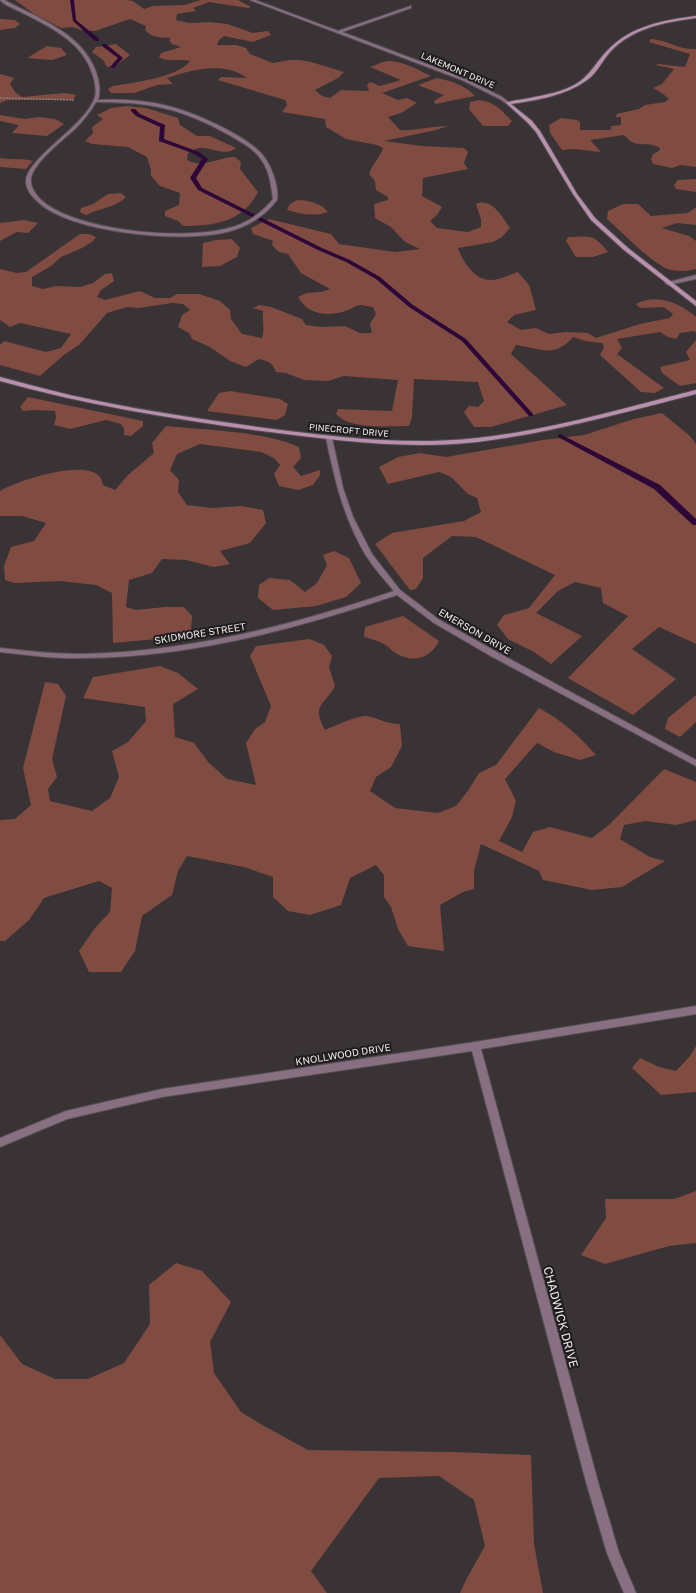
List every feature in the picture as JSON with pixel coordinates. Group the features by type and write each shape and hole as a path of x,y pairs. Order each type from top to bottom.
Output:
{"street":[{"path":"1,0 57,31 82,51 91,62 95,75 98,91 96,101 78,124 46,154 30,174 28,186 33,196 42,204 55,213 78,221 144,233 175,235 225,231 244,224 261,215 275,199 270,172 265,161 257,151 220,128 184,110 163,105 117,100 96,101"},
{"name":"LAKEMONT DRIVE","path":"252,0 463,79 501,98 530,122 538,132 575,194 593,219 626,249 696,304"},
{"path":"339,32 410,7"},
{"path":"508,103 564,90 587,78 612,48 631,34 648,26 666,21 696,17"},
{"path":"668,283 696,277"},
{"name":"PINECROFT DRIVE","path":"0,379 65,396 192,419 363,442 403,443 477,440 556,426 696,392"},
{"name":"EMERSON DRIVE","path":"329,438 340,488 350,516 369,555 398,592 436,621 492,653 696,763"},
{"name":"SKIDMORE STREET","path":"0,650 81,656 125,654 223,642 271,631 361,605 398,592"},
{"name":"KNOLLWOOD DRIVE","path":"0,1143 66,1115 162,1094 475,1046 696,1010"},
{"name":"CHADWICK DRIVE","path":"475,1046 590,1475 612,1552 630,1593"}],"path":[{"path":"0,98 96,101"}],"shaded area":[{"path":"15,0 126,0 133,1 144,9 153,6 184,5 201,0 238,0 251,7 248,8 209,2 193,8 196,11 177,14 176,20 189,23 210,22 227,24 253,33 268,31 271,35 253,42 224,36 219,40 217,45 236,45 246,48 250,54 273,63 289,60 300,60 344,72 338,78 315,90 322,96 330,98 341,90 369,91 367,85 370,82 380,86 401,80 370,67 384,62 400,62 431,76 382,93 398,100 407,98 417,103 401,113 388,117 400,130 448,126 384,141 422,146 464,148 468,152 464,163 468,169 423,178 422,196 442,207 437,215 430,221 437,228 468,232 481,227 481,219 476,204 487,203 496,209 510,228 502,237 493,242 458,248 462,258 479,277 493,280 518,272 529,285 536,310 514,315 507,322 521,330 536,328 549,334 566,332 588,333 596,338 640,324 670,318 673,314 664,307 640,308 636,304 652,299 668,301 690,312 696,317 696,333 695,331 680,333 676,339 668,337 660,332 617,339 622,348 617,354 664,388 655,393 641,392 600,355 604,347 602,343 585,341 573,337 566,344 553,350 540,350 516,345 511,354 567,405 491,427 474,427 464,412 469,406 478,407 484,401 478,382 414,379 412,417 409,426 370,426 350,423 336,414 338,409 392,411 398,380 344,376 328,381 304,380 286,373 276,372 270,363 259,359 246,367 230,361 210,347 192,339 189,333 178,327 182,315 190,310 183,304 172,303 139,308 127,307 107,313 79,345 65,354 40,376 0,365 0,345 4,341 46,352 61,348 71,334 20,323 10,327 0,320 0,269 17,273 26,272 80,234 89,234 96,237 93,241 82,248 61,257 51,266 32,277 32,286 43,289 56,286 80,287 93,283 105,274 112,273 114,281 101,290 97,297 105,300 140,291 155,298 170,298 177,294 199,294 220,301 230,310 231,319 242,334 262,338 263,311 253,308 259,305 271,307 302,319 306,325 322,327 345,326 360,333 372,333 370,324 376,314 373,307 362,305 358,305 334,314 320,313 308,308 298,297 307,293 321,292 330,289 301,273 288,254 279,252 272,245 273,241 253,234 251,228 269,219 331,234 339,244 395,252 420,249 405,242 391,227 375,218 374,204 388,200 388,197 376,190 375,181 369,174 383,148 377,145 346,139 326,127 325,119 282,112 287,105 285,100 218,80 221,77 247,78 228,70 218,68 197,70 167,78 173,84 157,85 134,93 111,93 108,89 113,86 143,81 166,75 184,67 190,61 166,60 159,57 161,53 181,47 172,44 169,40 171,38 156,37 147,33 145,30 146,26 130,19 95,31 81,30 73,27 61,28 34,14"},
{"path":"0,19 15,20 20,24 15,28 0,30"},
{"path":"651,39 663,41 684,48 696,49 696,167 681,165 672,168 653,164 651,159 653,154 659,151 660,148 650,144 633,143 624,135 590,140 601,152 574,149 562,150 550,133 549,125 561,118 577,120 580,122 580,130 611,130 611,126 621,125 621,117 615,117 617,114 639,109 645,105 665,102 669,99 653,88 662,84 674,69 656,65 685,67 690,54 649,42"},
{"path":"116,44 130,55 115,66 107,67 103,60 92,52 96,47"},
{"path":"47,46 61,48 67,55 52,60 27,58"},
{"path":"0,74 14,78 10,84 15,92 22,97 64,93 76,95 73,100 7,100 0,103"},
{"path":"437,78 458,84 475,96 435,104 434,101 444,95 418,85"},
{"path":"479,100 494,105 512,121 508,126 483,126 469,109 470,102"},
{"path":"126,106 146,108 178,118 180,125 197,136 210,136 236,148 232,151 223,152 205,148 197,148 188,153 187,160 205,163 235,157 241,162 240,169 258,192 252,202 236,216 206,225 183,226 178,221 165,216 165,211 179,205 180,193 160,186 151,176 151,170 147,157 128,147 92,144 85,141 93,133 92,127 103,119 97,115 111,108"},
{"path":"0,115 25,119 38,117 55,119 64,124 47,136 12,133 19,125 0,121"},
{"path":"0,158 33,161 26,169 0,167"},
{"path":"696,179 696,192 676,189 674,185 678,180"},
{"path":"121,193 126,197 122,201 112,206 86,215 80,212 81,208 93,204 108,194"},
{"path":"297,200 322,206 328,212 323,214 308,214 287,210 290,204"},
{"path":"623,204 638,204 651,216 688,213 696,207 696,225 677,223 662,228 689,236 696,241 696,269 684,271 671,270 647,256 638,248 607,219 608,211"},
{"path":"24,220 38,223 28,233 17,232 0,241 0,223"},
{"path":"568,237 591,237 599,242 608,252 593,257 576,257 566,241"},
{"path":"232,239 240,248 237,257 220,266 202,267 203,243"},
{"path":"696,340 696,383 680,386 662,373 660,367 690,360 686,352"},
{"path":"230,391 280,399 288,404 285,415 277,420 207,411 219,393"},
{"path":"28,397 143,421 143,426 131,436 124,435 124,428 121,424 106,420 70,429 54,425 56,418 55,411 23,411 20,407"},
{"path":"662,413 690,436 696,444 696,644 659,627 632,649 676,679 633,715 568,678 628,616 603,603 601,588 575,582 558,591 536,613 582,636 551,664 534,652 508,639 497,625 504,615 529,608 555,575 476,537 452,536 423,558 423,578 416,589 410,590 375,544 392,533 464,521 481,512 477,498 468,494 451,477 439,472 388,484 379,467 398,457 420,453 446,457 543,440 584,435 634,419"},
{"path":"166,426 251,434 285,442 299,447 301,458 293,467 301,476 320,470 320,475 313,485 298,490 279,486 274,474 280,465 274,458 261,452 200,444 177,454 170,470 179,480 178,492 187,505 212,508 241,506 263,510 266,523 250,543 220,551 230,564 214,567 186,560 162,559 152,573 129,580 126,607 136,610 184,607 192,616 191,630 179,637 113,643 112,593 96,585 61,581 14,583 5,580 4,566 11,547 34,541 46,523 22,516 0,516 0,491 35,477 66,470 92,472 100,477 103,485 115,490 128,475 154,453 152,443"},
{"path":"334,551 349,558 361,583 346,597 316,606 273,610 258,598 259,585 269,578 290,580 305,592 317,583 327,565 323,555"},
{"path":"403,616 439,641 436,647 427,655 416,658 403,657 382,643 364,637 365,627"},
{"path":"310,639 324,645 332,656 329,667 335,686 319,710 321,722 325,730 363,716 400,724 402,746 391,767 376,777 370,791 395,808 438,813 456,806 479,773 496,765 539,708 556,718 570,729 596,755 580,760 554,752 537,743 505,779 516,801 512,817 499,841 522,852 533,832 550,827 592,838 610,824 664,769 696,782 696,820 676,825 645,821 624,825 620,839 650,857 665,861 622,887 592,890 543,880 539,871 481,844 474,871 474,889 463,892 440,905 444,951 408,946 398,929 391,907 384,897 384,875 376,865 350,878 341,905 310,915 288,911 273,897 273,877 244,867 187,856 178,871 172,895 142,916 135,951 121,972 89,972 79,951 95,928 110,912 112,888 99,881 44,898 29,920 5,941 0,941 0,820 15,819 31,805 23,768 45,682 58,684 66,696 52,759 57,777 48,789 50,801 92,811 110,798 119,777 112,751 128,742 146,721 145,707 83,698 93,677 160,666 178,673 198,689 173,704 175,737 194,743 209,763 227,779 256,785 246,743 255,729 265,722 271,706 250,656 256,646"},
{"path":"696,695 696,722 680,737 665,729 668,718"},
{"path":"696,1046 696,1092 661,1095 632,1068 640,1058 659,1067 676,1071 690,1056"},
{"path":"696,1191 696,1243 669,1246 605,1264 581,1255 606,1218 605,1199 674,1199"},
{"path":"176,1263 202,1271 231,1302 210,1342 214,1373 241,1412 308,1450 453,1452 531,1455 534,1544 543,1593 460,1593 485,1546 474,1500 439,1476 379,1478 311,1571 327,1593 0,1593 0,1335 22,1364 55,1379 88,1379 124,1363 150,1324 149,1285"}],"waterway":[{"path":"72,0 74,20 97,40"},
{"path":"104,45 121,58 112,67"},
{"path":"133,110 138,115 163,126 161,140 197,153 205,159 193,178 200,189 320,249 348,261 378,278 411,306 464,340 531,415"},
{"path":"560,436 657,487 696,523"}]}
